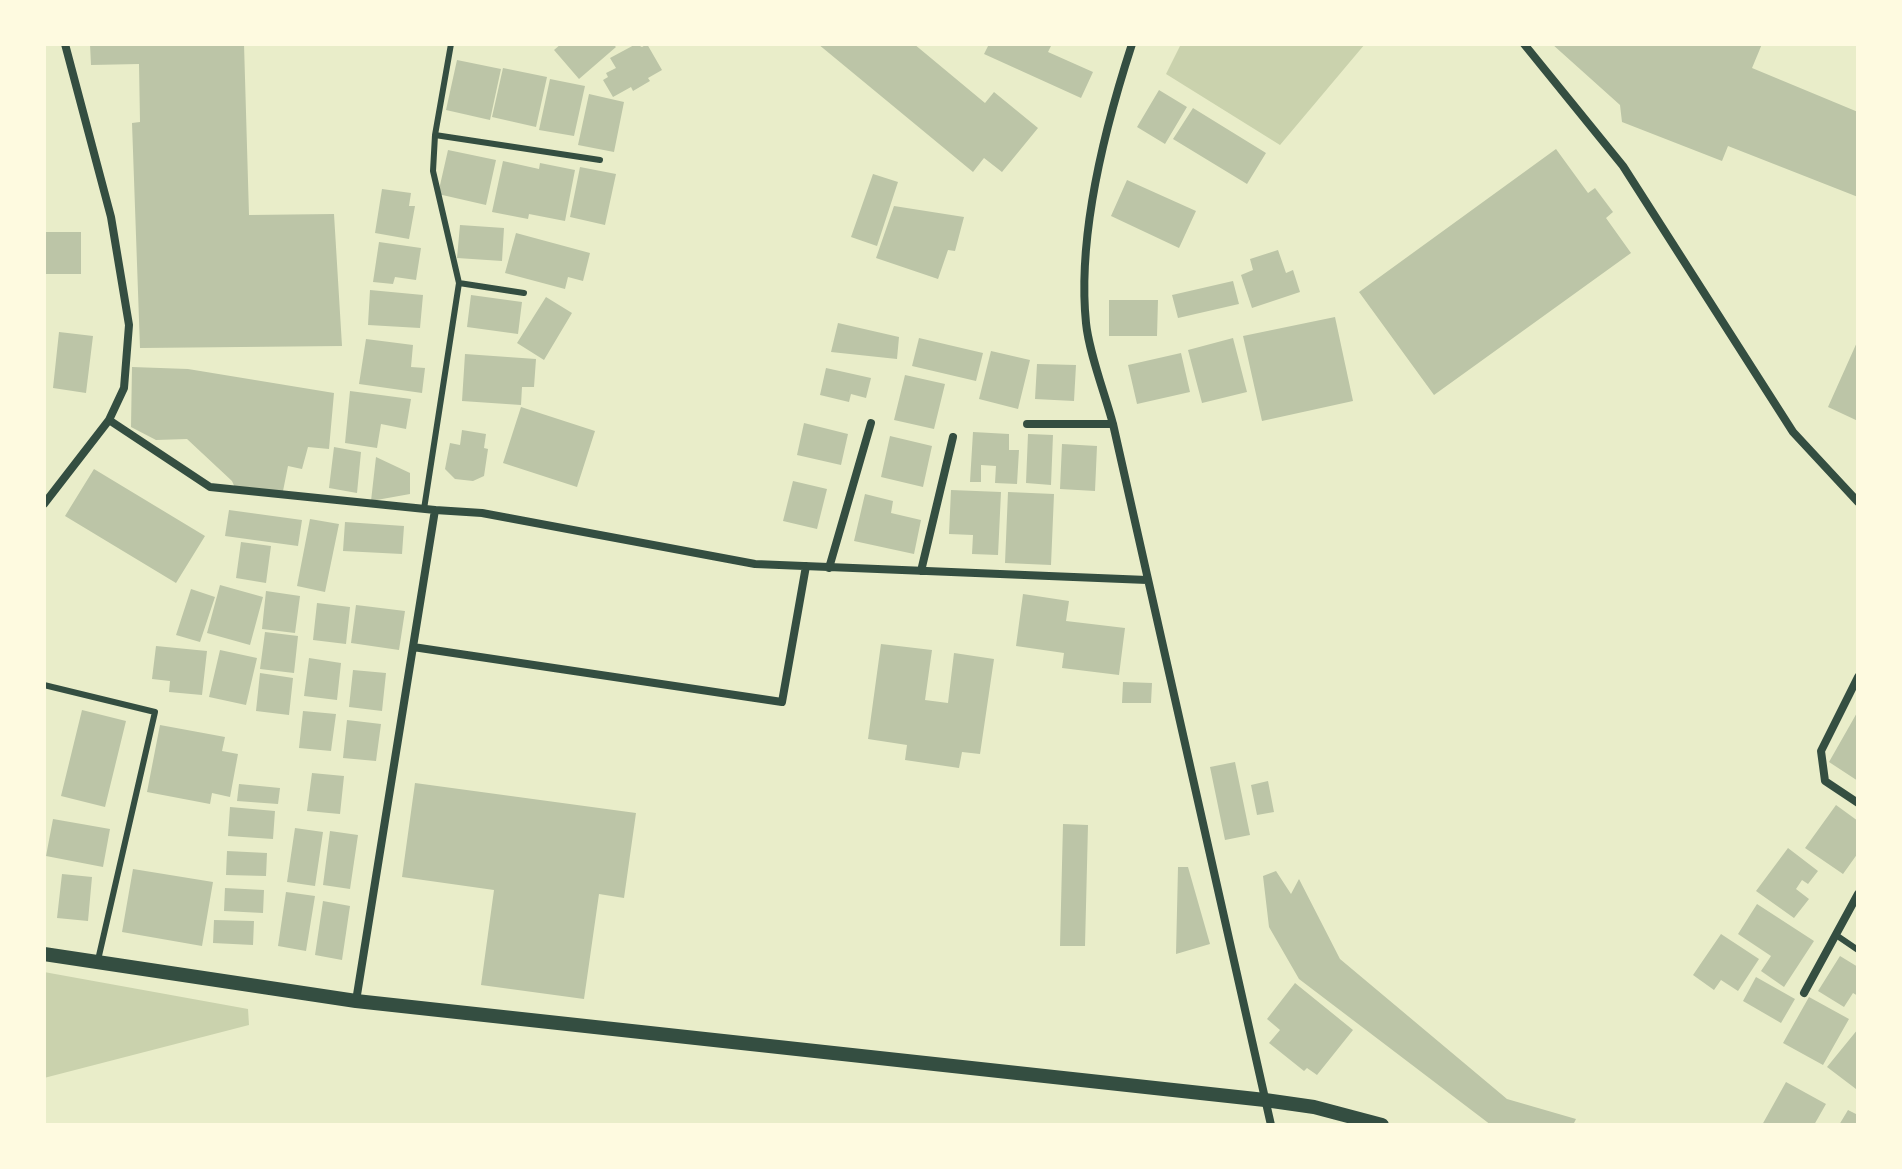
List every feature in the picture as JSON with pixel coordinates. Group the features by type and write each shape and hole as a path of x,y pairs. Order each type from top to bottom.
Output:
{"street":[{"path":"44,504 109,420 124,388 129,325 111,217 65,44"},
{"path":"1132,44 1107,135 1092,207 1086,325 1113,424 1271,1125"},
{"path":"1524,44 1623,166 1793,432 1858,502"},
{"path":"109,420 210,487 482,513 755,564 1147,580"},
{"path":"829,568 871,423"},
{"path":"1027,424 1113,424"},
{"path":"921,571 953,437"},
{"path":"356,1001 435,510"},
{"path":"413,647 782,702 806,566"},
{"path":"1858,677 1821,751 1825,781 1858,803"},
{"path":"1804,993 1858,894"},
{"path":"44,954 356,1001 1265,1100 1314,1107 1382,1125"}],"lane":[{"path":"424,509 459,283 433,171 435,135 451,44"},
{"path":"435,135 600,160"},
{"path":"459,283 524,293"},
{"path":"44,685 155,712 97,963"},
{"path":"1836,935 1858,950"}],"green space":[{"path":"1181,44 1365,44 1280,145 1166,74"},
{"path":"44,972 248,1009 249,1025 44,1078"}],"building":[{"path":"90,44 244,44 249,215 334,214 342,346 140,348 132,123 140,122 139,64 91,65"},
{"path":"561,44 613,44 616,47 579,79 554,50"},
{"path":"636,44 642,47 647,44 662,70 633,91 631,87 613,97 603,80 608,77 606,73 616,68 610,58"},
{"path":"818,44 914,44 985,103 994,92 1038,128 1002,172 984,158 973,172"},
{"path":"989,44 1052,44 1048,52 1093,72 1081,98 984,54"},
{"path":"1552,44 1762,44 1752,68 1858,112 1858,197 1728,146 1722,161 1622,122 1620,105"},
{"path":"457,60 501,69 490,120 446,110"},
{"path":"503,68 547,77 536,127 492,117"},
{"path":"550,79 585,86 574,136 539,130"},
{"path":"1159,90 1187,107 1165,144 1137,127"},
{"path":"589,94 624,102 614,152 578,145"},
{"path":"1193,108 1266,153 1247,184 1173,139"},
{"path":"1556,149 1588,193 1595,188 1613,212 1606,218 1631,253 1434,395 1359,292"},
{"path":"448,150 496,160 486,205 438,194"},
{"path":"503,161 539,169 540,163 575,170 565,221 529,214 528,219 492,212"},
{"path":"580,167 616,174 605,225 570,217"},
{"path":"873,174 898,182 877,246 851,237"},
{"path":"1127,180 1196,211 1179,248 1111,216"},
{"path":"382,189 411,193 409,206 415,206 409,239 375,233"},
{"path":"894,206 964,217 955,251 948,250 938,279 876,258"},
{"path":"460,225 504,228 502,261 457,258"},
{"path":"44,232 81,232 81,274 44,274"},
{"path":"516,233 590,253 583,281 568,277 565,289 505,273"},
{"path":"379,242 421,248 416,280 395,277 393,284 373,282"},
{"path":"1278,250 1286,273 1293,270 1300,292 1252,308 1241,275 1253,270 1250,259"},
{"path":"1233,281 1239,304 1178,318 1172,295"},
{"path":"370,290 423,295 420,328 368,325"},
{"path":"471,295 522,302 518,334 467,327"},
{"path":"546,297 572,313 544,360 517,343"},
{"path":"1109,300 1158,300 1157,336 1109,336"},
{"path":"1335,317 1353,401 1262,421 1243,336"},
{"path":"838,323 899,337 897,359 831,352"},
{"path":"59,332 93,336 86,393 53,388"},
{"path":"919,338 983,353 976,381 912,366"},
{"path":"1233,338 1247,392 1202,403 1188,350"},
{"path":"366,339 413,345 411,367 425,368 422,393 359,384"},
{"path":"1858,340 1858,421 1828,407"},
{"path":"991,351 1030,360 1018,409 979,399"},
{"path":"1181,353 1190,392 1137,404 1128,365"},
{"path":"465,354 536,359 534,387 522,387 521,405 462,401"},
{"path":"1037,364 1076,365 1074,401 1035,399"},
{"path":"132,367 188,369 334,393 329,449 308,447 302,469 288,466 283,491 236,490 232,481 187,439 156,440 131,427"},
{"path":"826,368 871,378 866,398 851,394 849,402 820,395"},
{"path":"905,375 945,384 934,429 894,420"},
{"path":"350,391 411,399 406,429 381,424 377,448 345,443"},
{"path":"521,407 595,431 577,487 503,463"},
{"path":"804,423 848,434 841,465 797,455"},
{"path":"462,430 486,434 484,448 488,449 484,476 473,481 455,479 445,469 450,443 460,445"},
{"path":"973,432 1009,434 1009,450 1019,450 1017,484 995,483 996,466 981,465 981,482 970,482"},
{"path":"1028,434 1053,435 1051,485 1026,483"},
{"path":"890,436 932,446 923,487 881,477"},
{"path":"1062,444 1097,446 1095,491 1060,489"},
{"path":"334,447 361,452 357,493 329,488"},
{"path":"376,457 410,473 410,494 371,501"},
{"path":"94,469 205,536 176,583 65,516"},
{"path":"793,481 827,489 817,529 783,521"},
{"path":"951,490 1001,492 998,555 972,554 973,535 949,534"},
{"path":"1008,492 1054,494 1051,565 1005,563"},
{"path":"865,494 893,501 891,513 921,520 914,554 854,541"},
{"path":"229,510 302,520 298,546 225,536"},
{"path":"310,519 339,524 325,592 297,586"},
{"path":"345,522 404,526 402,554 343,551"},
{"path":"241,542 271,546 266,583 236,578"},
{"path":"220,585 263,597 250,645 207,633"},
{"path":"191,589 215,597 200,642 176,635"},
{"path":"266,591 300,596 295,633 262,629"},
{"path":"1023,594 1069,601 1066,621 1125,628 1119,675 1062,668 1064,653 1016,646"},
{"path":"317,603 350,607 346,644 313,640"},
{"path":"356,605 405,611 399,650 351,643"},
{"path":"265,632 298,636 294,673 260,669"},
{"path":"881,644 932,650 925,700 948,703 954,653 994,659 980,754 962,752 959,768 905,760 907,745 868,739"},
{"path":"156,646 207,651 202,695 169,692 170,681 152,679"},
{"path":"220,650 257,658 246,705 209,697"},
{"path":"309,658 341,663 337,700 304,696"},
{"path":"353,670 386,673 382,711 349,707"},
{"path":"260,673 293,678 289,715 256,711"},
{"path":"1123,682 1152,683 1151,703 1122,703"},
{"path":"82,710 126,721 105,807 61,796"},
{"path":"303,711 336,714 331,751 299,748"},
{"path":"1858,711 1858,781 1829,762"},
{"path":"347,720 381,724 376,761 343,758"},
{"path":"160,725 225,737 222,751 238,754 230,797 212,793 210,804 147,792"},
{"path":"1235,762 1250,835 1225,840 1210,767"},
{"path":"312,773 344,776 340,814 307,811"},
{"path":"1268,781 1274,812 1257,815 1251,785"},
{"path":"415,783 636,813 624,898 599,894 584,999 481,985 494,890 402,877"},
{"path":"239,784 280,788 278,804 237,801"},
{"path":"1836,805 1858,821 1858,853 1843,874 1805,848"},
{"path":"230,807 275,811 273,839 228,836"},
{"path":"53,819 110,829 103,867 46,856"},
{"path":"1063,824 1088,825 1085,946 1060,946"},
{"path":"295,828 323,832 315,886 287,882"},
{"path":"330,831 358,835 350,889 323,885"},
{"path":"1788,848 1818,871 1808,884 1802,880 1796,889 1809,899 1794,918 1756,891"},
{"path":"227,851 267,853 266,876 226,875"},
{"path":"1178,867 1188,867 1210,944 1176,954"},
{"path":"133,869 213,882 202,946 122,932"},
{"path":"1276,871 1291,894 1299,879 1340,959 1507,1099 1576,1119 1573,1125 1491,1125 1299,979 1269,927 1263,876"},
{"path":"62,874 92,877 88,921 57,918"},
{"path":"225,888 264,890 263,913 224,911"},
{"path":"286,892 315,896 306,951 278,946"},
{"path":"323,901 350,906 342,960 315,955"},
{"path":"1757,904 1814,941 1784,987 1761,971 1771,956 1738,934"},
{"path":"214,920 254,921 253,945 213,943"},
{"path":"1721,934 1759,959 1738,991 1721,980 1714,990 1693,975"},
{"path":"1840,956 1858,967 1858,996 1853,993 1844,1007 1818,991"},
{"path":"1756,977 1795,999 1781,1023 1743,1001"},
{"path":"1295,983 1353,1030 1317,1075 1307,1068 1304,1071 1269,1043 1280,1030 1267,1019"},
{"path":"1809,997 1849,1019 1823,1065 1783,1043"},
{"path":"1858,1029 1858,1087 1856,1089 1827,1067"},
{"path":"1786,1082 1826,1104 1814,1125 1762,1125"},
{"path":"1848,1110 1858,1115 1858,1125 1839,1125"}]}
